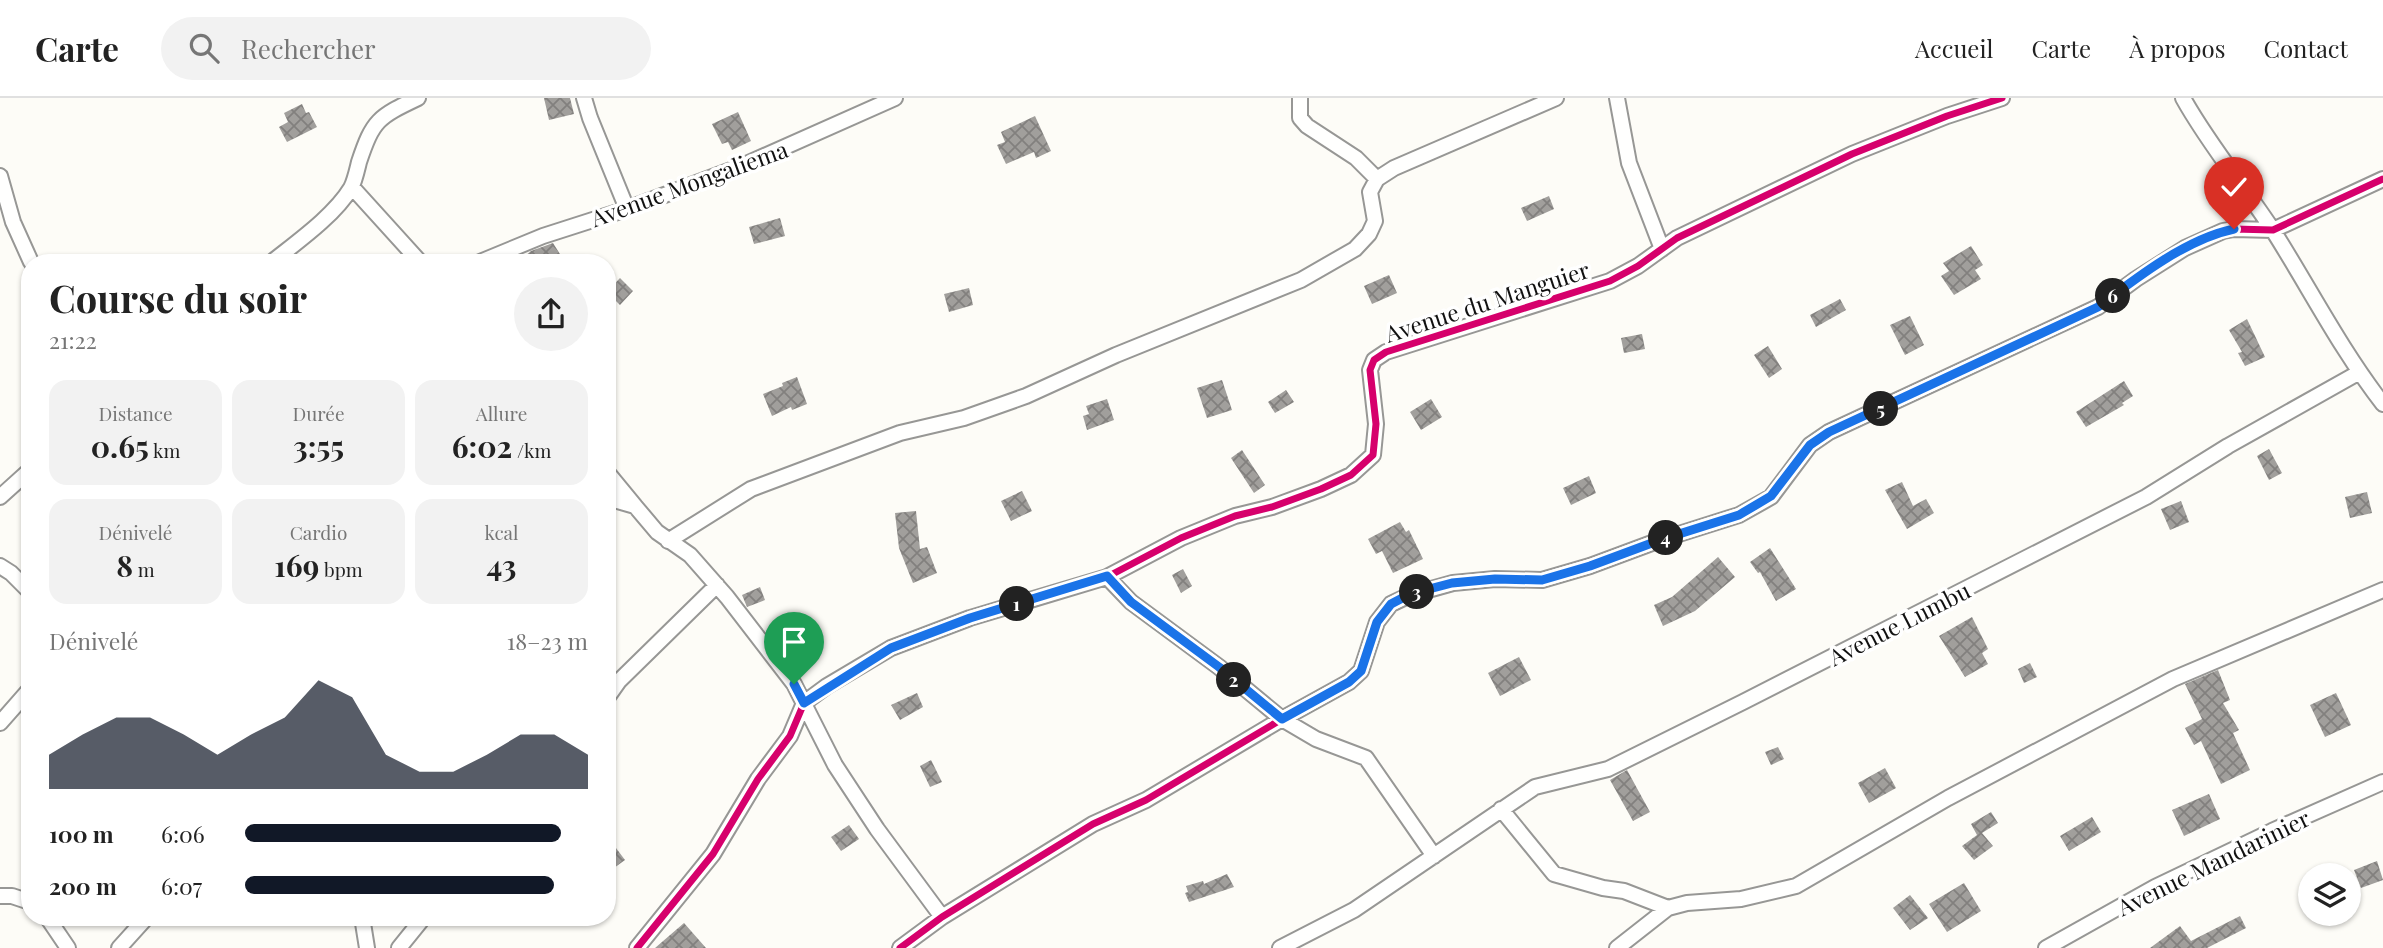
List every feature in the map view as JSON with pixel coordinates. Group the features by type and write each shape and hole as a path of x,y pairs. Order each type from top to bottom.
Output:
{"street":[{"path":"281,254 334,208 352,187 375,123 388,112 418,98"},
{"path":"584,98 627,209"},
{"name":"Avenue Mongaliema","path":"499,254 742,166 895,98"},
{"path":"1300,98 1300,118 1307,126 1356,158 1377,179"},
{"path":"668,541 751,489 900,433 964,418 1026,396 1116,355 1300,280 1355,249 1369,234 1375,221 1370,192 1377,179 1394,168 1556,98"},
{"path":"1617,98 1629,163 1662,249"},
{"name":"Avenue du Manguier","path":"804,703 891,648 970,618 1107,576 1181,538 1235,516 1272,507 1321,489 1351,475 1373,455 1376,424 1370,370 1374,360 1386,352 1610,281 1638,266 1677,237 1852,154 1947,116 2002,98"},
{"path":"2183,98 2201,130 2273,230 2358,373 2383,404"},
{"path":"0,176 13,222 27,254"},
{"path":"900,948 942,917 1093,824 1146,800 1349,682 1361,671 1377,622 1391,604 1410,594 1452,583 1495,579 1542,580 1739,515 1771,496 1810,445 1829,432 2098,307 2156,266 2223,231 2273,230 2383,179"},
{"path":"352,187 413,254"},
{"name":"Avenue Lumbu","path":"1280,948 1354,910 1535,787 1608,769 2032,556 2146,496 2358,373"},
{"path":"0,497 21,478"},
{"path":"616,483 648,523 668,541 690,555 776,659 804,703 835,765 877,829 942,917"},
{"path":"616,501 635,506"},
{"path":"0,566 21,583"},
{"path":"1107,576 1131,602 1219,667 1282,719 1316,739 1366,758 1434,856"},
{"path":"616,684 716,585"},
{"path":"1617,948 1668,908 1686,903 1741,899 1796,886 1948,798 2173,679 2383,590"},
{"path":"0,723 21,699"},
{"path":"637,948 713,854 758,779 790,736 804,703"},
{"name":"Avenue Mandarinier","path":"2046,948 2155,887 2383,782"},
{"path":"1501,809 1555,874 1624,891 1668,908"},
{"path":"0,896 21,899"},
{"path":"53,926 68,948"},
{"path":"119,948 139,926"},
{"path":"363,926 366,948"},
{"path":"399,948 417,926"}],"building":[{"path":"544,98 570,98 574,114 549,120"},
{"path":"302,104 317,127 287,142 279,127 288,122 284,113"},
{"path":"738,112 751,141 732,150 728,142 722,144 712,124"},
{"path":"1035,116 1051,151 1036,158 1034,152 1006,164 997,145 1005,142 1001,132"},
{"path":"1549,196 1554,209 1527,221 1521,208"},
{"path":"780,218 785,236 754,244 749,227"},
{"path":"553,243 560,254 527,254"},
{"path":"1971,246 1983,265 1975,270 1981,279 1954,295 1941,276 1949,271 1943,263"},
{"path":"1389,275 1397,293 1372,304 1364,286"},
{"path":"620,278 633,291 620,305 616,301 616,282"},
{"path":"969,288 973,305 949,312 944,294"},
{"path":"1840,299 1846,310 1816,327 1810,315"},
{"path":"1910,316 1924,345 1905,355 1890,325"},
{"path":"2247,319 2265,357 2245,366 2238,353 2242,352 2229,330"},
{"path":"1642,334 1645,349 1624,353 1621,338"},
{"path":"1768,346 1782,369 1769,378 1754,355"},
{"path":"797,377 807,404 792,410 791,407 772,416 763,394"},
{"path":"1222,380 1232,410 1207,418 1197,388"},
{"path":"2124,381 2133,396 2122,403 2124,405 2086,427 2076,412"},
{"path":"1286,390 1294,402 1275,413 1268,402"},
{"path":"1107,399 1114,420 1087,430 1083,416 1089,414 1086,406"},
{"path":"1431,399 1442,417 1421,430 1410,412"},
{"path":"2269,449 2282,473 2269,480 2257,456"},
{"path":"1242,450 1265,485 1254,493 1231,458"},
{"path":"1589,476 1596,493 1571,505 1563,488"},
{"path":"1902,482 1913,506 1926,499 1934,513 1907,529 1885,490"},
{"path":"1022,491 1032,511 1011,521 1001,501"},
{"path":"2367,492 2372,513 2350,518 2345,497"},
{"path":"2181,501 2189,522 2170,530 2161,509"},
{"path":"916,511 920,549 927,547 937,573 913,583 899,548 895,513"},
{"path":"1400,522 1406,532 1409,530 1423,559 1393,573 1382,551 1376,554 1368,539"},
{"path":"1770,548 1796,589 1776,601 1760,572 1758,573 1750,562"},
{"path":"1718,557 1735,577 1695,611 1663,626 1654,605 1672,597"},
{"path":"1183,569 1192,586 1181,593 1172,575"},
{"path":"760,587 765,600 747,607 742,595"},
{"path":"1972,617 1988,649 1982,653 1988,664 1965,677 1939,636"},
{"path":"1519,657 1531,680 1500,696 1488,673"},
{"path":"2030,663 2037,677 2024,683 2018,669"},
{"path":"2218,670 2230,700 2223,703 2239,730 2233,733 2250,770 2221,784 2201,741 2194,745 2185,728 2202,719 2185,684"},
{"path":"917,693 923,707 900,720 891,705"},
{"path":"2336,693 2351,725 2325,737 2310,705"},
{"path":"1778,747 1784,759 1771,765 1765,752"},
{"path":"931,760 942,782 930,787 920,766"},
{"path":"1885,768 1896,788 1869,803 1858,783"},
{"path":"1627,770 1650,812 1633,821 1610,780"},
{"path":"2209,794 2220,819 2184,836 2172,810"},
{"path":"1991,812 1998,823 1982,833 1993,846 1974,860 1962,846 1977,835 1971,824"},
{"path":"2092,817 2101,832 2069,851 2060,836"},
{"path":"849,825 859,839 841,851 831,837"},
{"path":"616,848 625,860 616,866"},
{"path":"2377,861 2383,880 2361,888 2361,867"},
{"path":"1227,874 1234,887 1189,902 1185,893 1188,892 1186,886 1203,881 1204,884"},
{"path":"1964,883 1981,911 1947,932 1929,904"},
{"path":"1910,895 1928,918 1910,930 1893,908"},
{"path":"2240,916 2246,928 2207,948 2150,948 2180,926 2191,941"},
{"path":"684,923 706,948 655,948"}],"cycle path":[{"path":"637,948 713,854 758,779 790,736 804,703 827,686 891,648 970,618 1107,577 1181,538 1235,516 1272,507 1321,489 1351,475 1373,455 1376,424 1370,370 1374,360 1386,352 1610,281 1638,266 1677,238 1852,154 1947,116 2002,98"},
{"path":"900,948 942,917 1093,824 1146,800 1349,682 1361,671 1377,622 1391,604 1410,595 1453,583 1495,579 1542,580 1739,515 1771,497 1810,445 1829,432 2098,307 2185,248 2223,231 2273,230 2383,179"}],"route":[{"path":"794,684 804,703 891,648 970,618 1107,576 1131,602 1219,667 1282,719 1349,682 1361,671 1374,638 1377,622 1391,604 1410,594 1452,583 1495,579 1542,580 1739,515 1771,496 1810,445 1829,432 2098,307 2186,248 2223,231 2234,229"}]}
